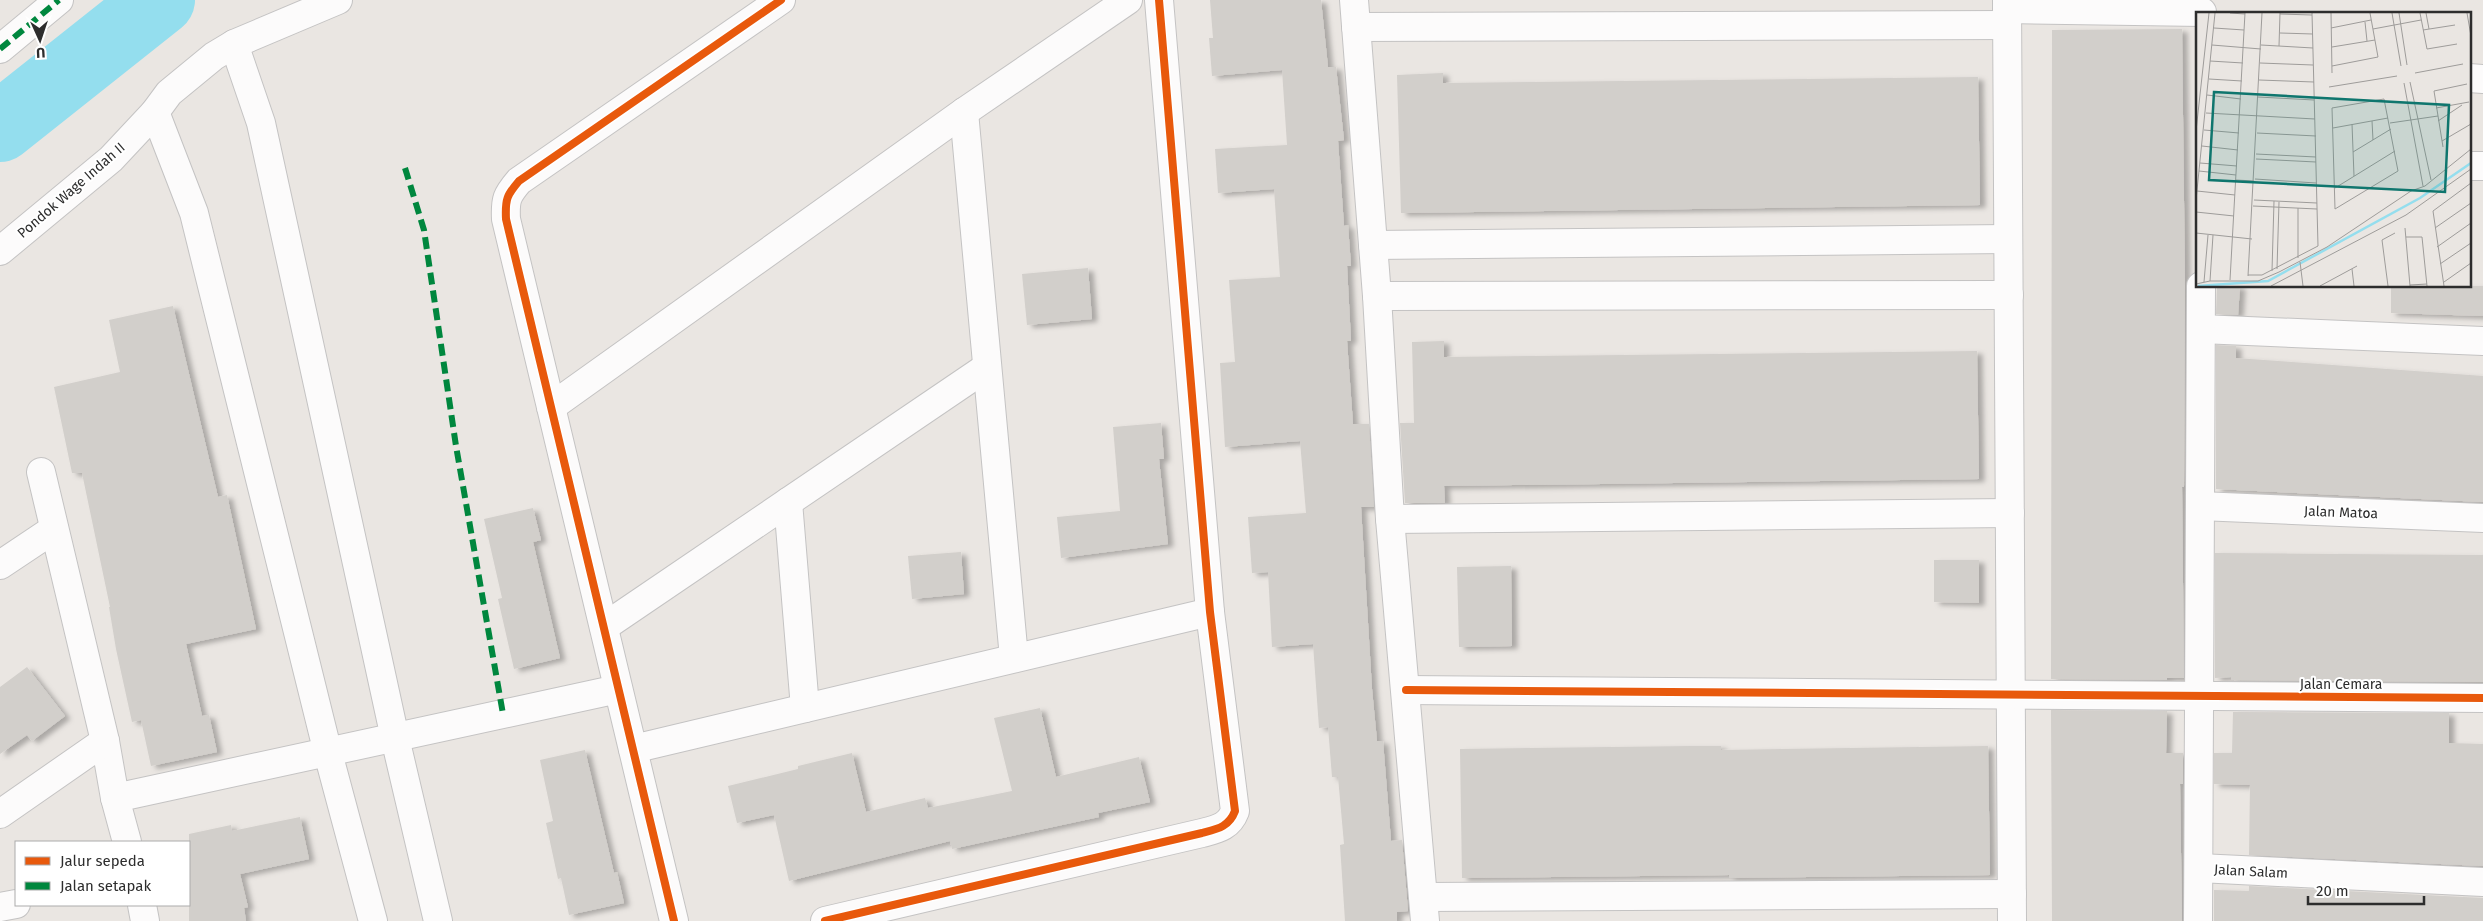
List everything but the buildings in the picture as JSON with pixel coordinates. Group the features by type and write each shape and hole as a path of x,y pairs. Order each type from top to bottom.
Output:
{"street":[{"path":"0,49 59,0"},
{"name":"Pondok Wage Indah II","path":"0,251 111,159 155,112 169,93 214,56 234,44 338,0"},
{"path":"674,921 506,219 508,194 519,181 781,0"},
{"path":"552,407 964,112 1128,0"},
{"path":"825,921 1202,833 1222,827 1231,821 1235,811 1210,612 1159,0"},
{"path":"1354,0 1377,296 1390,519 1424,909 2012,894"},
{"path":"1356,27 2007,11 2202,9"},
{"path":"2007,11 2012,921"},
{"path":"234,44 261,122 395,738 438,921"},
{"path":"2470,78 2483,79"},
{"path":"155,112 194,213 328,753 373,921"},
{"path":"964,112 1014,658"},
{"path":"2470,166 2483,166"},
{"path":"1373,245 2008,239"},
{"path":"2198,921 2201,288"},
{"path":"1377,296 2009,295"},
{"path":"2201,329 2483,341"},
{"path":"604,627 987,367"},
{"path":"41,472 105,741 115,798 127,841"},
{"path":"788,502 805,708"},
{"name":"Jalan Matoa","path":"2200,506 2483,518"},
{"path":"1390,519 2010,513"},
{"path":"0,565 54,529"},
{"path":"633,749 1210,612"},
{"path":"115,798 618,689"},
{"name":"Jalan Cemara","path":"1406,690 2483,698"},
{"path":"0,814 105,741"},
{"name":"Jalan Salam","path":"2199,868 2483,882"},
{"path":"0,907 15,904"},
{"path":"142,906 145,921"}],"waterway":[{"path":"0,127 160,0"}],"marked path":[{"path":"0,49 59,0"},
{"path":"405,168 424,230 456,446 503,714"}],"cycle path":[{"path":"674,921 506,219 506,207 509,194 519,181 781,0"},
{"path":"825,921 1207,832 1226,824 1235,811 1210,612 1159,0"},
{"path":"1406,690 2483,698"}]}
